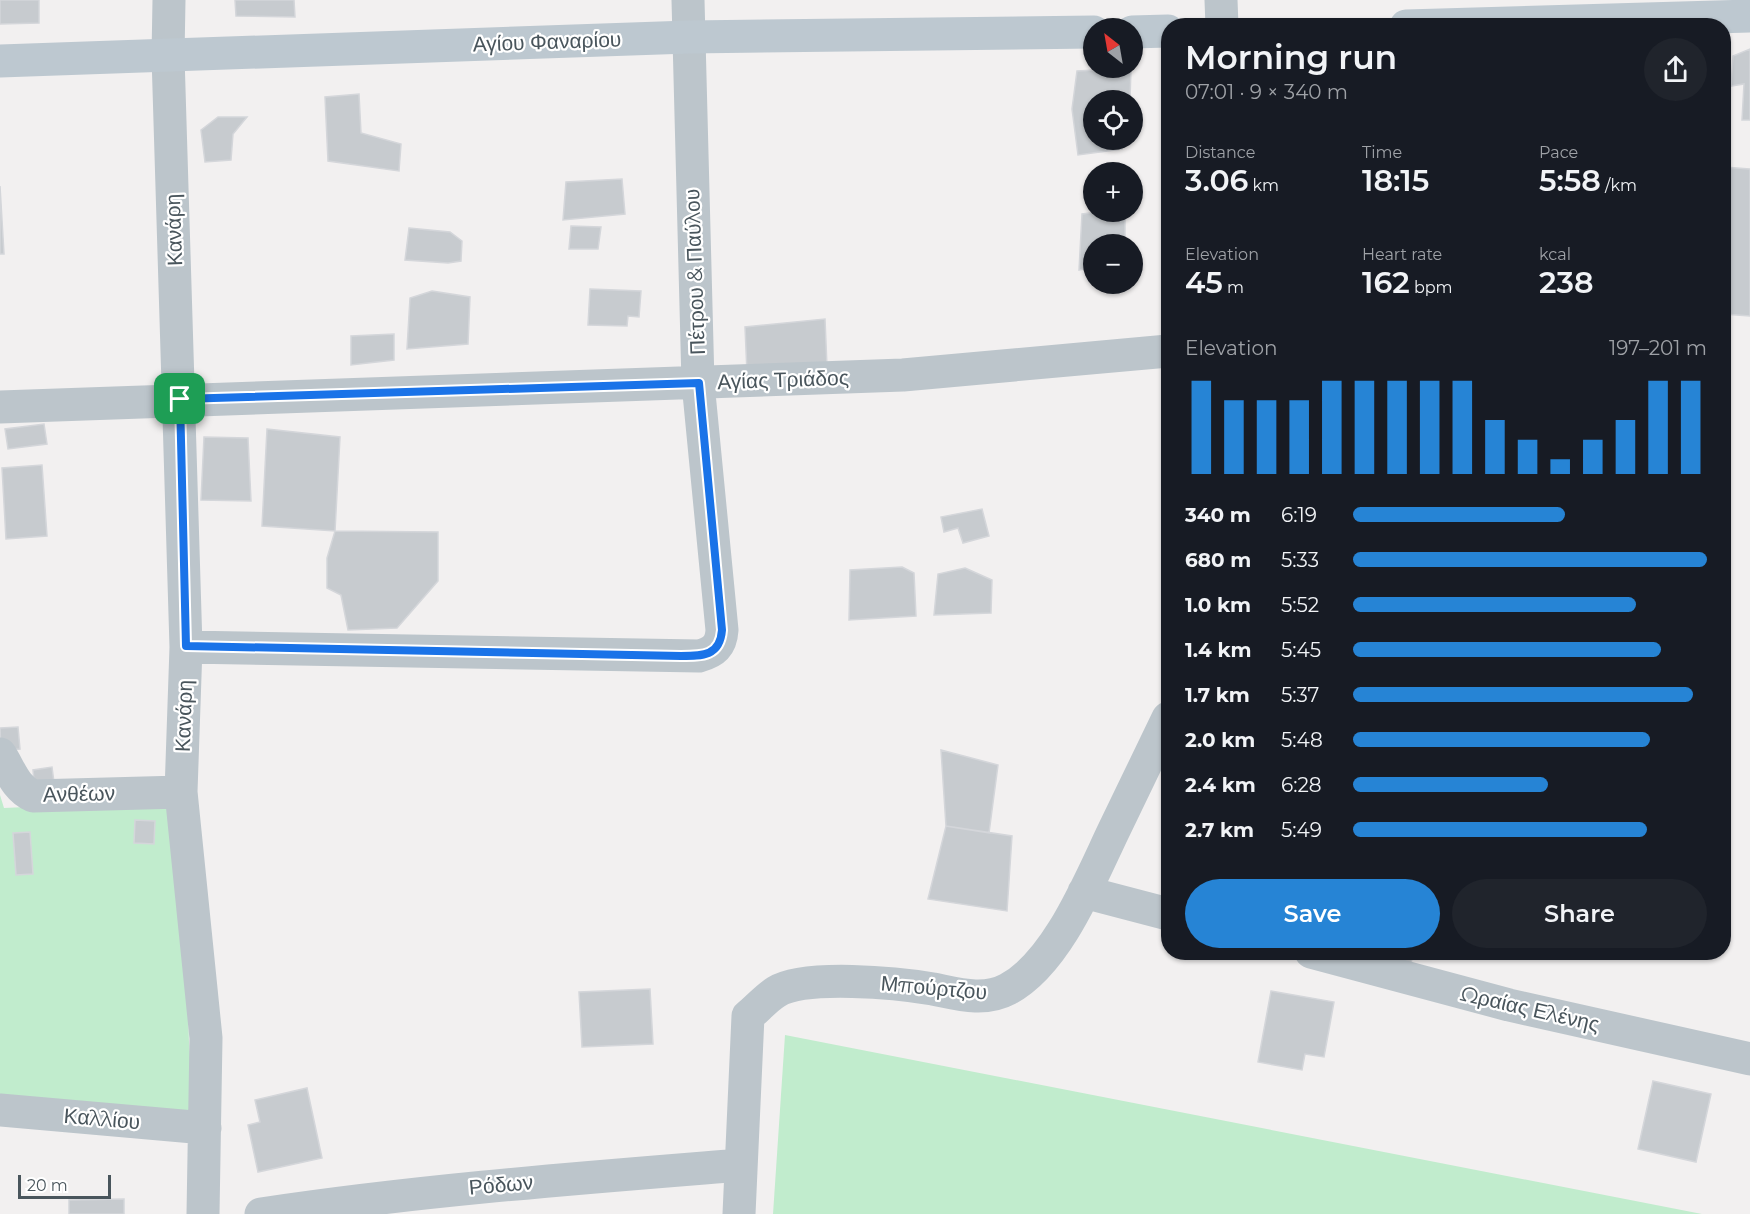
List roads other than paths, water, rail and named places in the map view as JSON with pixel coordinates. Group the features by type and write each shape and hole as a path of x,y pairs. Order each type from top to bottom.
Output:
{"street":[{"name":"Κανάρη","path":"169,0 168,56 186,646 181,792 206,1038 204,1214"},
{"name":"Πέτρου & Παύλου","path":"186,646 681,656 709,654 716,648 722,640 722,630 699,383 688,0"},
{"path":"1221,0 1222,18"},
{"path":"1681,18 1750,16"},
{"path":"1143,32 1161,31"},
{"name":"Αγίου Φαναρίου","path":"0,61 689,37 1083,32"},
{"name":"Αγίας Τριάδος","path":"0,407 903,375 1161,352"},
{"name":"Μπούρτζου","path":"739,1214 748,1016 776,992 801,983 860,982 926,988 974,996 993,995 1010,988 1027,975 1046,955 1075,910 1161,732"},
{"name":"Ανθέων","path":"0,754 18,784 33,796 181,792"},
{"path":"1084,892 1161,912"},
{"name":"Ωραίας Ελένης","path":"1341,960 1509,1005 1750,1059"},
{"name":"Καλλίου","path":"0,1110 205,1128"},
{"name":"Ρόδων","path":"261,1214 341,1202 493,1185 741,1165"}]}
